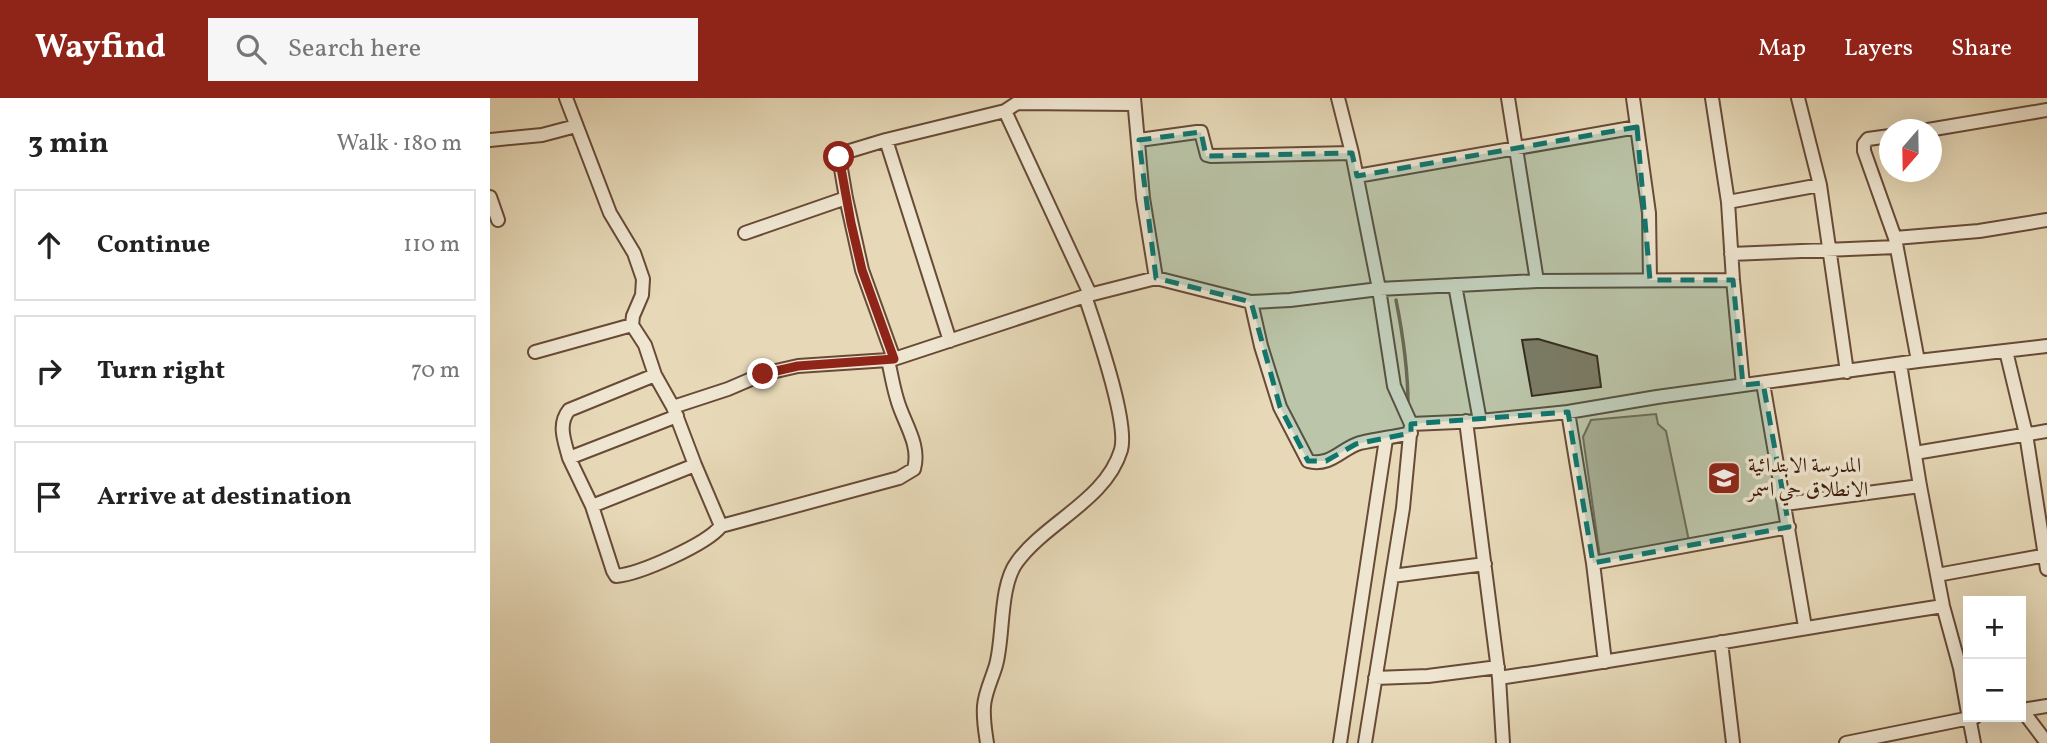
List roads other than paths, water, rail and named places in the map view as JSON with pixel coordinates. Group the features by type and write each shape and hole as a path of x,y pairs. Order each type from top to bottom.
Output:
{"street":[{"path":"566,98 610,213 634,253 643,279 642,295 632,325 645,345 655,375 675,411 721,526"},
{"path":"1338,98 1357,176 1379,289 1394,386 1411,428 1403,509 1365,743"},
{"path":"1508,98 1537,281"},
{"path":"1633,98 1649,213 1650,280"},
{"path":"1712,98 1728,202 1742,385"},
{"path":"1798,98 1820,186 1847,372"},
{"path":"655,375 569,410 562,422 569,458 592,506 616,576 633,573 667,559 715,534 721,526 899,478 914,468 917,459 915,445 897,401 891,359 862,270 839,157 843,153 1005,111 1017,101 1134,101 1143,198 1156,278"},
{"path":"1942,128 2047,110"},
{"path":"986,743 984,703 996,663 1000,624 1015,564 1026,551 1086,499 1112,471 1122,448 1122,428 1088,295 1005,111"},
{"path":"490,140 542,135 576,126"},
{"path":"1357,176 1637,127"},
{"path":"1139,140 1197,131 1201,132 1207,155 1211,156 1352,153"},
{"path":"1879,137 1868,139 1864,150 1896,242 1919,361"},
{"path":"886,140 950,341"},
{"path":"1728,202 1820,186"},
{"path":"490,197 498,220"},
{"path":"746,233 846,198"},
{"path":"1731,254 1829,250 2047,220"},
{"path":"569,458 763,374 798,366 891,359 1088,295 1156,278 1251,302 1379,289 1537,281 1732,280"},
{"path":"1455,285 1480,421"},
{"path":"1251,302 1280,407 1308,461 1314,463 1340,456 1356,444 1386,439 1411,428 1568,412 1742,385 2047,346"},
{"path":"536,352 632,325"},
{"path":"1937,575 2046,560 2026,434 2006,351"},
{"path":"1900,364 1942,606 1963,682"},
{"path":"1763,383 1805,627"},
{"path":"1568,412 1593,563 1605,662"},
{"path":"1466,421 1499,673 1503,743"},
{"path":"1915,453 2047,431"},
{"path":"1340,743 1386,439"},
{"path":"592,506 695,466"},
{"path":"1785,504 1920,486"},
{"path":"1593,563 1789,527"},
{"path":"1392,576 1485,564"},
{"path":"1375,678 1499,673 1605,662 1942,606"},
{"path":"1721,642 1733,743"},
{"path":"2026,709 2047,706"},
{"path":"2026,716 2047,743"},
{"path":"1846,743 1872,741 1963,718"},
{"path":"1971,722 1974,743"}],"waterway":[{"path":"1396,300 1405,352 1408,405"}],"place":[{"name":"المدرسة الابتدائية الانطلاق حي اسمر","path":"1724,478"}]}
